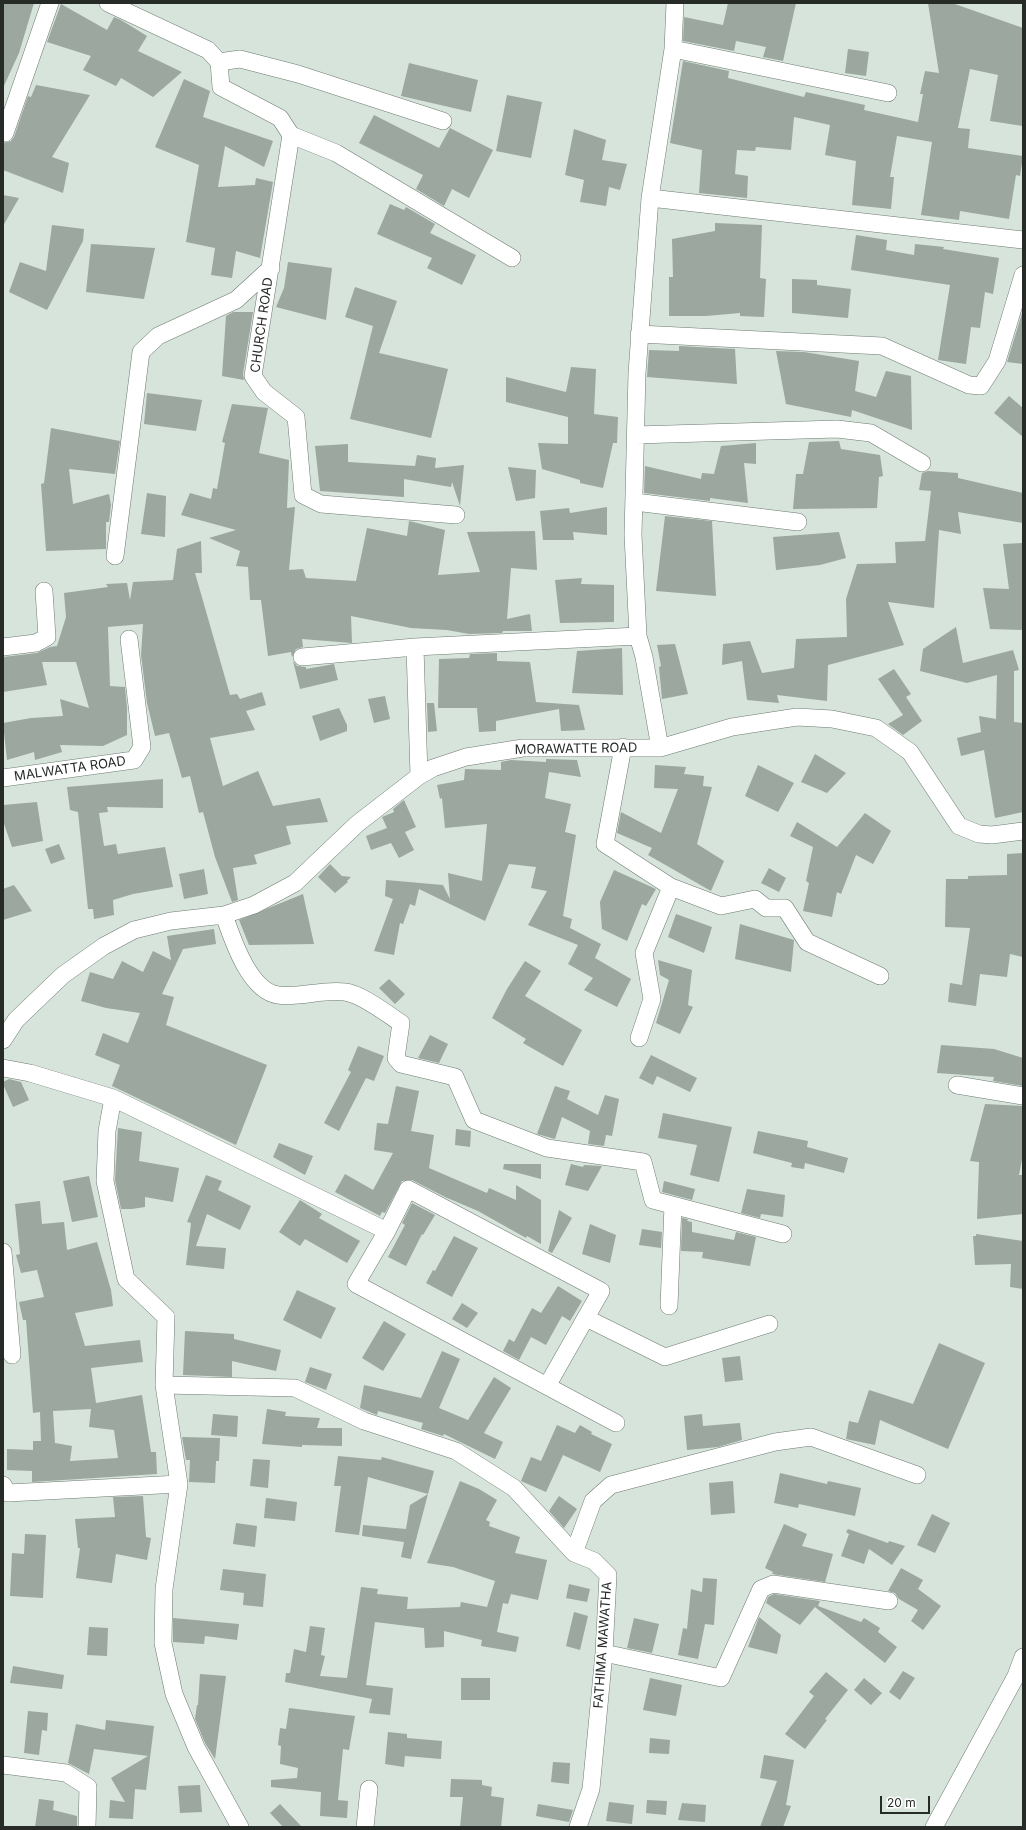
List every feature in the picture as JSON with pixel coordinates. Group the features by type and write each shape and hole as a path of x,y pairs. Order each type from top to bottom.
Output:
{"street":[{"path":"5,133 50,3"},
{"path":"108,3 214,56 240,59 298,74 443,121"},
{"path":"660,748 644,657 638,636 633,535 639,334 650,198 673,49 675,3"},
{"path":"673,49 888,93"},
{"path":"214,56 221,88 280,118 292,135 336,153 512,258"},
{"name":"CHURCH ROAD","path":"292,135 253,376 264,392 296,417 303,495 321,504 456,515"},
{"path":"650,198 1023,240"},
{"path":"115,556 142,352 158,336 236,300 271,268"},
{"path":"639,334 882,346 969,385 981,386 997,361 1022,281"},
{"path":"636,435 837,429 871,433 922,463"},
{"path":"635,502 798,522"},
{"path":"3,647 36,643 47,637 44,591"},
{"path":"302,657 415,647 638,636"},
{"name":"MALWATTA ROAD","path":"3,778 134,760 142,747 129,639"},
{"path":"415,647 419,776"},
{"name":"MORAWATTE ROAD","path":"3,1040 16,1020 63,975 104,946 134,930 171,921 224,915 254,905 295,883 326,851 357,824 419,776 433,768 466,757 523,748 660,748 732,726 797,717 832,719 876,728 910,752 959,826 979,834 992,835 1023,831"},
{"path":"623,747 604,844 671,887 721,906 755,899 766,908 785,908 806,942 880,976"},
{"path":"638,1038 652,999 644,953 671,887"},
{"path":"224,915 238,954 255,982 277,995 346,992 360,998 401,1023 396,1058 401,1064 455,1077 474,1120 547,1148 643,1162 653,1200 783,1234"},
{"path":"3,1068 30,1073 113,1098 387,1230"},
{"path":"957,1085 1023,1096"},
{"path":"113,1098 107,1132 105,1181 126,1279 166,1317 164,1385 179,1484 164,1589 163,1643 174,1694 182,1714 196,1747 240,1827"},
{"path":"547,1386 601,1291 408,1189 387,1230 356,1284 616,1424"},
{"path":"669,1306 673,1205"},
{"path":"3,1252 12,1355"},
{"path":"586,1318 665,1357 769,1324"},
{"name":"FATHIMA MAWATHA","path":"164,1385 295,1388 364,1421 456,1451 514,1488 574,1553 594,1561 608,1575 604,1653 591,1789 578,1827"},
{"path":"574,1553 593,1501 611,1485 775,1442 811,1437 917,1474"},
{"path":"3,1485 8,1493 179,1484"},
{"path":"604,1653 721,1678 761,1589 773,1584 889,1601"},
{"path":"934,1827 1016,1676 1023,1657"},
{"path":"3,1765 66,1773 88,1787 87,1827"},
{"path":"365,1827 369,1789"}],"building":[{"path":"3,3 34,3 19,53 3,88"},
{"path":"728,3 796,3 783,61 763,57 766,47 736,41 734,51 683,41 684,17 723,25"},
{"path":"928,3 952,3 1023,28 1023,126 990,121 998,75 970,69 958,128 970,129 968,148 1023,156 1020,176 1016,175 1009,219 960,211 959,220 921,215 932,142 897,136 890,177 894,177 891,209 852,205 856,161 825,155 830,125 794,117 791,150 756,147 755,151 737,150 735,174 748,176 747,198 699,193 702,150 670,143 683,61 729,71 728,78 804,97 806,92 865,105 864,110 918,122 923,94 920,94 925,71 939,73"},
{"path":"61,4 107,30 114,17 121,20 147,36 138,51 182,72 153,97 121,78 116,86 83,70 91,56 47,42"},
{"path":"848,49 869,52 866,76 845,73"},
{"path":"409,63 478,80 471,112 401,96"},
{"path":"184,79 210,91 203,117 273,141 264,167 225,146 218,187 255,185 256,178 273,182 260,258 236,251 232,278 211,275 215,248 186,242 199,165 155,147"},
{"path":"36,85 90,95 52,157 69,163 63,193 3,170 3,143 11,141 14,137 28,96 31,97"},
{"path":"507,95 542,102 531,158 496,151"},
{"path":"374,115 439,148 450,128 493,150 469,198 452,189 444,206 416,189 423,175 359,143"},
{"path":"574,129 606,140 602,160 627,164 620,190 609,187 606,206 580,202 584,180 565,175"},
{"path":"3,195 19,198 3,226"},
{"path":"390,204 404,210 406,207 435,224 430,233 476,255 462,285 427,268 432,258 377,234"},
{"path":"715,223 762,225 760,278 766,279 764,317 740,316 740,313 706,316 669,316 669,277 673,277 672,239 715,231"},
{"path":"52,225 84,229 83,241 47,310 9,292 20,262 46,271"},
{"path":"856,235 887,240 886,250 914,255 915,244 944,247 943,249 999,258 993,294 985,292 980,328 971,327 966,364 938,360 950,285 851,270"},
{"path":"91,244 155,248 144,299 86,292"},
{"path":"288,262 332,268 326,320 276,307 284,288"},
{"path":"792,279 817,280 817,285 851,289 848,318 792,313"},
{"path":"355,287 397,301 379,353 448,369 431,438 350,419 373,326 345,317"},
{"path":"1023,310 1023,364 1007,362"},
{"path":"233,312 253,312 243,374 244,380 222,376 226,316"},
{"path":"679,346 735,349 737,384 647,377 649,350 679,351"},
{"path":"776,351 804,352 859,361 855,391 876,397 886,371 911,376 912,430 852,410 851,417 786,404"},
{"path":"571,367 596,369 594,414 618,417 617,443 613,443 603,488 580,483 580,480 542,469 538,443 568,444 568,417 506,402 506,377 566,392"},
{"path":"147,393 202,400 196,431 144,424"},
{"path":"1009,396 1023,408 1023,437 994,413"},
{"path":"232,404 268,408 259,453 289,460 287,508 295,507 289,570 303,569 306,578 356,581 367,528 407,536 409,521 445,530 438,575 480,572 467,532 535,531 537,570 511,568 507,619 530,614 532,631 503,631 502,633 469,634 447,630 411,628 351,616 352,643 302,639 303,647 296,649 292,657 291,652 268,656 261,600 250,600 248,567 236,566 240,551 209,538 236,530 181,515 190,493 211,499 213,488 217,489 225,443 222,442"},
{"path":"51,428 120,441 115,474 69,469 73,504 109,494 111,505 109,522 106,522 106,549 46,551 41,484 44,483"},
{"path":"839,441 841,449 880,455 883,476 879,477 877,508 793,509 796,474 803,474 809,442"},
{"path":"756,443 756,464 744,463 748,503 710,498 710,501 644,493 645,466 701,479 702,473 714,474 721,446"},
{"path":"348,444 348,462 415,466 417,455 436,458 435,468 464,465 460,506 452,482 451,487 404,479 404,497 320,491 315,446"},
{"path":"508,467 536,470 535,498 516,501"},
{"path":"928,471 958,473 958,478 1023,493 1023,523 958,512 961,534 939,530 934,608 888,602 904,645 828,665 827,701 777,695 779,703 747,700 742,661 722,665 723,644 750,641 762,673 794,668 796,639 847,637 846,599 857,564 896,563 895,542 925,541 931,491 919,490 922,473"},
{"path":"147,493 166,496 165,537 141,534"},
{"path":"607,507 607,535 573,532 574,540 543,540 540,511 569,508 570,513"},
{"path":"665,516 712,521 716,596 656,591"},
{"path":"839,532 846,558 820,565 776,570 773,537"},
{"path":"201,541 202,573 195,573 230,695 237,694 240,699 262,692 266,705 246,711 255,730 210,738 223,786 258,771 273,806 320,798 328,822 286,826 291,844 254,855 257,864 233,868 238,900 232,902 215,857 203,812 199,813 190,776 182,778 169,733 155,736 147,703 141,655 143,624 108,627 110,686 125,687 127,735 103,746 60,745 62,752 35,760 34,752 7,760 3,723 31,718 63,716 60,699 89,708 76,662 42,662 47,685 3,692 3,657 37,653 50,647 57,646 66,617 64,593 108,587 106,584 127,583 130,600 133,582 173,580 177,549"},
{"path":"1023,543 1023,630 990,629 983,588 1009,589 1003,544"},
{"path":"582,578 581,584 614,585 614,622 560,623 555,580"},
{"path":"956,627 963,663 1013,650 1019,670 1014,671 1014,722 1023,723 1023,812 995,818 984,750 961,756 957,738 981,732 979,716 996,719 997,675 967,683 920,671 923,649"},
{"path":"675,644 688,694 662,699 659,667 661,666 657,645"},
{"path":"622,648 623,695 572,693 577,651"},
{"path":"497,653 497,661 530,662 536,702 579,705 585,730 561,731 559,709 496,721 496,731 479,732 477,708 438,708 439,659 469,658 470,654"},
{"path":"293,661 297,666 306,667 306,669 334,664 338,680 300,689"},
{"path":"894,669 911,694 906,697 922,721 903,735 888,724 903,715 878,679"},
{"path":"385,696 390,719 374,723 368,699"},
{"path":"427,703 434,703 437,731 428,732"},
{"path":"339,708 347,725 347,731 320,741 312,716"},
{"path":"815,754 846,773 827,793 801,782"},
{"path":"546,759 577,760 581,777 549,772 545,798 571,804 565,832 576,835 563,916 572,919 570,928 601,944 595,958 631,979 617,1007 584,990 593,978 568,964 578,945 528,925 547,891 531,888 536,867 509,864 485,921 419,889 415,906 410,904 403,924 400,923 394,955 374,951 393,899 385,896 386,880 443,885 450,899 448,873 482,881 487,824 445,828 442,798 440,799 437,785 464,780 465,769 501,770 501,762 511,760 546,762"},
{"path":"655,765 686,767 684,774 704,776 703,786 712,787 697,844 724,861 711,891 648,855 652,848 617,833 621,812 661,833 678,789 654,788"},
{"path":"758,765 794,783 778,812 745,796"},
{"path":"163,779 163,808 107,807 108,812 99,813 104,846 116,844 118,854 165,847 173,887 133,894 113,900 114,915 94,919 93,909 88,909 78,812 70,810 67,787"},
{"path":"404,800 416,827 405,832 414,850 399,858 391,843 371,850 366,836 387,828 382,817 394,812 393,809"},
{"path":"37,802 43,841 12,847 3,821 3,805"},
{"path":"865,813 891,831 873,864 856,855 841,894 837,892 832,917 803,911 809,883 806,881 813,847 790,836 797,822 837,847"},
{"path":"59,844 65,859 51,864 45,849"},
{"path":"1023,853 1023,957 1010,954 1007,977 980,974 976,1006 948,1002 950,983 962,985 970,928 945,927 946,879 968,879 968,876 1007,875 1007,854"},
{"path":"330,864 342,876 351,877 347,881 348,882 335,893 318,877"},
{"path":"769,868 786,878 779,892 761,883"},
{"path":"204,869 208,894 184,899 179,874"},
{"path":"614,870 656,889 646,906 642,904 627,941 602,929 600,902"},
{"path":"14,885 32,911 3,920 3,889"},
{"path":"303,894 314,944 249,945 239,920"},
{"path":"676,914 712,927 704,953 668,937"},
{"path":"740,924 794,940 791,972 735,959"},
{"path":"214,929 216,944 183,949 162,994 174,997 166,1025 267,1065 236,1145 112,1086 120,1065 95,1055 103,1033 128,1043 140,1013 106,1008 81,1001 90,972 113,979 122,961 143,972 153,951 171,960 167,936"},
{"path":"658,960 692,970 688,1005 693,1007 680,1034 656,1023 669,980 660,975"},
{"path":"525,961 541,971 525,996 582,1030 563,1066 523,1043 526,1039 492,1018 507,989"},
{"path":"389,979 405,994 395,1004 379,988"},
{"path":"430,1035 448,1044 439,1063 418,1058"},
{"path":"941,1045 994,1049 1023,1058 1023,1086 993,1081 994,1077 937,1073"},
{"path":"358,1046 384,1056 374,1081 366,1078 339,1131 324,1123 351,1072 348,1070"},
{"path":"651,1055 697,1078 690,1092 657,1076 653,1085 639,1078"},
{"path":"9,1079 21,1082 29,1100 13,1107 3,1084 3,1082"},
{"path":"396,1086 419,1091 411,1131 434,1135 429,1168 487,1193 489,1188 516,1200 516,1185 541,1200 541,1244 527,1236 526,1238 478,1211 445,1197 412,1180 402,1181 385,1213 382,1212 380,1216 335,1192 345,1174 373,1190 393,1153 374,1150 377,1123 388,1124"},
{"path":"555,1086 570,1091 567,1099 598,1115 605,1095 619,1099 612,1136 606,1135 604,1146 588,1144 590,1131 562,1117 555,1139 537,1134"},
{"path":"985,1104 1023,1106 1023,1154 1019,1175 1023,1175 1023,1214 977,1219 979,1162 970,1161"},
{"path":"663,1113 732,1127 719,1182 690,1175 697,1145 658,1138"},
{"path":"118,1128 142,1132 139,1161 179,1168 173,1202 145,1197 145,1207 121,1209 115,1180"},
{"path":"456,1129 471,1131 470,1147 455,1145"},
{"path":"758,1131 808,1141 807,1147 848,1158 844,1173 805,1163 804,1169 791,1167 792,1163 753,1153"},
{"path":"279,1143 313,1156 305,1175 273,1157"},
{"path":"504,1164 541,1164 541,1179 503,1169"},
{"path":"571,1164 583,1167 584,1165 602,1166 588,1191 565,1185"},
{"path":"206,1175 222,1181 218,1190 251,1206 240,1230 207,1214 196,1246 226,1248 224,1269 186,1265 191,1223 187,1222"},
{"path":"89,1176 98,1217 72,1222 63,1181"},
{"path":"664,1181 695,1189 692,1200 662,1192"},
{"path":"747,1189 785,1195 783,1217 761,1214 760,1218 741,1213"},
{"path":"300,1200 322,1214 319,1218 360,1241 347,1263 305,1239 300,1246 279,1232"},
{"path":"40,1201 42,1224 64,1222 67,1250 97,1242 111,1290 113,1306 75,1313 85,1346 140,1340 143,1362 91,1368 96,1403 142,1395 151,1452 156,1452 157,1474 32,1482 32,1471 7,1470 7,1449 33,1450 33,1441 41,1441 40,1412 33,1413 26,1320 23,1320 19,1302 44,1297 37,1270 21,1273 16,1255 20,1254 15,1204","holes":["91,1409 89,1427 114,1430 118,1458 70,1461 72,1446 55,1443 53,1411"]},
{"path":"412,1203 435,1215 423,1235 422,1234 406,1266 388,1257 405,1225 402,1223"},
{"path":"559,1210 572,1218 552,1253 548,1251"},
{"path":"682,1218 688,1219 687,1221 692,1222 692,1232 734,1240 736,1232 756,1237 750,1266 702,1258 703,1252 681,1251"},
{"path":"590,1224 616,1235 610,1263 582,1254"},
{"path":"642,1229 662,1232 661,1248 639,1245"},
{"path":"976,1234 1023,1241 1023,1289 1010,1287 1011,1264 975,1265 973,1236 976,1236"},
{"path":"454,1236 478,1248 452,1297 426,1283 433,1270 435,1271"},
{"path":"558,1286 582,1301 570,1321 562,1316 546,1345 531,1337 519,1360 503,1351 509,1339 514,1342 532,1308 541,1313"},
{"path":"297,1290 336,1308 321,1339 283,1320"},
{"path":"462,1303 478,1313 467,1328 452,1319"},
{"path":"384,1321 406,1334 383,1371 362,1358"},
{"path":"185,1331 234,1334 234,1339 281,1350 276,1371 232,1361 232,1377 183,1375"},
{"path":"939,1343 985,1363 948,1449 880,1420 875,1445 846,1439 849,1421 858,1423 869,1390 913,1404"},
{"path":"442,1351 460,1359 439,1408 468,1420 494,1377 511,1388 484,1433 503,1442 495,1459 444,1434 443,1436 421,1429 423,1423 378,1411 377,1415 360,1408 364,1385 421,1398"},
{"path":"740,1356 743,1380 725,1382 722,1358"},
{"path":"310,1367 332,1374 326,1390 305,1382"},
{"path":"267,1409 286,1412 285,1416 320,1418 317,1428 342,1428 342,1446 302,1445 302,1447 262,1444"},
{"path":"213,1414 238,1416 237,1437 211,1435"},
{"path":"702,1414 703,1426 740,1423 742,1440 718,1447 687,1450 684,1416"},
{"path":"557,1425 575,1433 580,1425 592,1432 591,1434 612,1444 600,1472 563,1455 546,1492 521,1481 531,1457 541,1461"},
{"path":"182,1437 220,1438 219,1461 216,1461 215,1483 189,1482 190,1460 186,1460"},
{"path":"338,1456 381,1460 382,1457 434,1471 428,1494 368,1477 359,1535 335,1532 341,1486 334,1486"},
{"path":"253,1459 270,1460 268,1488 250,1486"},
{"path":"780,1473 827,1484 828,1481 861,1488 855,1516 799,1504 798,1508 774,1503"},
{"path":"460,1481 479,1489 497,1500 486,1520 490,1522 489,1526 520,1537 515,1553 547,1560 538,1600 511,1594 508,1604 503,1603 497,1632 519,1637 516,1652 481,1646 482,1640 444,1631 444,1647 425,1648 424,1628 375,1622 366,1685 393,1688 390,1715 369,1713 372,1699 285,1682 286,1673 290,1673 294,1649 306,1652 310,1626 325,1628 321,1655 325,1656 320,1676 347,1678 361,1587 378,1589 377,1594 408,1597 407,1609 460,1607 461,1602 487,1607 495,1581 453,1567 427,1563"},
{"path":"733,1481 735,1513 711,1515 709,1483"},
{"path":"428,1494 411,1559 401,1557 404,1542 362,1536 363,1525 406,1529 410,1505"},
{"path":"143,1496 146,1537 151,1538 147,1560 116,1554 112,1583 76,1578 80,1548 78,1548 75,1519 115,1517 113,1497"},
{"path":"559,1496 577,1509 564,1528 549,1511"},
{"path":"266,1498 297,1502 295,1521 264,1518"},
{"path":"932,1514 950,1523 935,1553 917,1545"},
{"path":"236,1523 257,1526 255,1547 233,1544"},
{"path":"784,1524 807,1534 802,1546 833,1554 825,1582 772,1574 773,1572 765,1568"},
{"path":"848,1529 888,1543 889,1541 905,1546 892,1565 869,1549 864,1564 841,1556 849,1534 846,1532"},
{"path":"25,1534 46,1535 43,1598 10,1596 12,1553 24,1554"},
{"path":"901,1568 923,1580 918,1589 941,1606 923,1630 911,1621 918,1610 899,1599 895,1593 888,1591"},
{"path":"223,1569 266,1574 263,1607 243,1605 244,1593 220,1590"},
{"path":"703,1578 717,1579 714,1625 705,1624 698,1659 678,1655 683,1628 687,1629 691,1589 702,1592"},
{"path":"569,1584 590,1589 587,1602 566,1598"},
{"path":"774,1594 820,1601 818,1606 861,1622 864,1618 880,1628 878,1632 897,1647 885,1663 815,1607 800,1625 766,1603 768,1597"},
{"path":"574,1612 588,1616 580,1650 566,1646"},
{"path":"759,1617 781,1635 777,1654 748,1647"},
{"path":"173,1618 239,1624 237,1640 205,1636 204,1644 173,1642"},
{"path":"634,1618 659,1624 652,1653 627,1648"},
{"path":"89,1627 108,1628 107,1656 87,1655"},
{"path":"13,1666 64,1675 62,1689 10,1683"},
{"path":"903,1671 915,1678 900,1700 889,1692"},
{"path":"826,1672 848,1690 825,1719 827,1720 805,1749 785,1734 814,1696 809,1692"},
{"path":"200,1674 226,1676 215,1759 205,1743 195,1719 198,1705"},
{"path":"461,1678 490,1678 490,1700 461,1700"},
{"path":"650,1678 682,1685 676,1716 643,1710"},
{"path":"864,1678 882,1693 871,1705 854,1690"},
{"path":"289,1708 355,1716 349,1750 343,1749 338,1800 348,1801 347,1818 320,1816 321,1792 271,1787 271,1780 297,1778 298,1768 280,1764 281,1746 278,1745 280,1728 286,1729"},
{"path":"28,1711 48,1713 47,1731 42,1730 39,1755 24,1753"},
{"path":"106,1720 154,1726 146,1790 135,1789 133,1819 109,1818 110,1800 125,1802 111,1778 148,1756 94,1749 89,1774 68,1763 76,1724 105,1730"},
{"path":"388,1732 407,1734 407,1738 442,1741 441,1759 405,1756 404,1767 385,1764"},
{"path":"650,1738 670,1740 669,1754 649,1753"},
{"path":"764,1755 794,1760 786,1805 791,1806 783,1827 760,1827 777,1781 760,1778"},
{"path":"553,1762 570,1763 569,1784 551,1782"},
{"path":"451,1779 482,1780 482,1785 492,1787 491,1796 504,1798 501,1827 460,1827 463,1797 450,1797"},
{"path":"200,1785 202,1812 180,1813 178,1786"},
{"path":"39,1799 54,1801 53,1810 77,1816 77,1827 35,1827"},
{"path":"647,1800 667,1801 666,1815 646,1813"},
{"path":"609,1802 634,1805 632,1824 606,1821"},
{"path":"682,1803 706,1805 705,1822 678,1820"},
{"path":"280,1804 302,1827 283,1827 270,1813"},
{"path":"538,1804 573,1810 569,1822 536,1816"}]}
